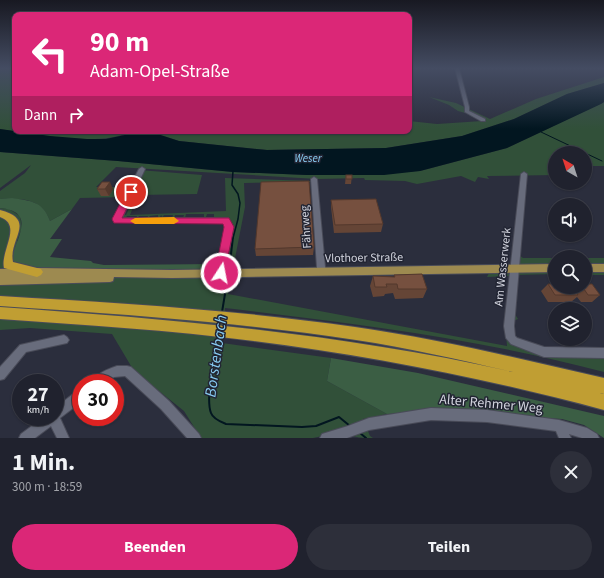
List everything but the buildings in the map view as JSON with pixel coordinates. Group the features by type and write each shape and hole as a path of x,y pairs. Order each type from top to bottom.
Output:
{"highway":[{"path":"0,213 5,214 12,220 14,225 14,232 2,254 8,265 37,272"},
{"path":"0,301 65,305 219,324 468,369 604,402"},
{"path":"0,313 54,317 219,324 292,325 405,342 536,369 604,386"},
{"path":"0,319 25,320 54,317"}],"main road":[{"name":"Vlothoer Straße","path":"0,273 37,272 172,274 548,268"},
{"path":"592,268 604,268"},
{"name":"Vlothoer Straße","path":"0,281 142,278 172,274"}],"street":[{"path":"462,88 467,112 483,120"},
{"path":"142,169 117,220 226,220 229,227 221,273"},
{"name":"Am Wasserwerk","path":"524,174 509,326 511,338 514,341 544,352 604,353"},
{"name":"Fährweg","path":"314,179 321,268 324,272"},
{"path":"0,375 23,348 64,340"},
{"path":"110,374 117,371 127,371 165,405 195,438"},
{"path":"64,408 72,402"},
{"name":"Alter Rehmer Weg","path":"326,438 369,424 431,414 487,416 559,426 588,435"},
{"path":"25,438 41,426"},
{"path":"58,426 63,438"},
{"path":"559,426 565,438"}],"green space":[{"path":"0,88 12,88 12,131 0,129"},
{"path":"569,88 586,88 567,94 514,119 462,136 386,148 267,150 179,141 157,134 412,134 412,121 437,124 482,121 429,97 456,103 490,119 536,99"},
{"path":"604,102 604,166 592,166 592,146 548,146 548,175 487,176 489,179 478,177 475,182 461,176 417,184 405,181 365,180 364,178 317,179 116,167 96,187 129,187 139,170 202,175 197,194 138,195 130,215 226,211 225,178 311,181 244,183 245,207 228,294 507,346 505,322 510,276 487,277 489,273 517,274 519,255 523,258 548,258 548,274 517,275 513,311 518,319 511,322 513,333 521,341 543,348 569,351 604,351 604,372 510,350 416,333 225,308 222,343 331,358 327,381 387,414 363,419 370,436 373,438 355,437 342,427 327,435 313,438 201,438 184,411 134,371 112,334 30,328 0,330 0,208 9,209 20,216 22,228 17,241 51,271 219,264 229,221 223,218 214,218 214,214 207,214 206,217 204,217 204,214 186,214 185,218 183,218 184,215 175,215 174,218 172,218 173,215 164,215 161,219 161,215 159,219 158,215 150,216 147,219 148,216 139,216 136,219 137,216 127,216 123,221 121,215 126,215 136,194 131,194 129,197 80,198 72,209 50,221 42,208 30,201 23,199 0,199 0,191 25,173 31,165 0,188 0,152 233,172 307,175 420,171 507,148"},
{"path":"34,134 124,134 103,139"},
{"path":"12,198 36,203 44,209 50,221 72,209 50,239 62,239 50,257 91,261 93,263 104,265 219,264 210,270 51,271 16,265 11,262 21,228 21,221 19,215 12,211 0,208 0,199"},
{"path":"592,258 604,258 604,275 592,275"},
{"path":"331,358 418,373 604,416 604,438 584,425 562,419 431,412 387,414 327,381"}],"water":[{"name":"Weser","path":"586,88 604,88 604,102 507,148 420,171 384,175 307,175 233,172 0,152 0,129 12,131 12,134 36,134 87,139 106,139 126,134 157,134 179,141 267,150 386,148 462,136 514,119 567,94"}],"waterway":[{"path":"541,132 602,161"},
{"name":"Borstenbach","path":"233,171 232,185 238,194 240,203 233,238"},
{"name":"Borstenbach","path":"229,271 233,237"},
{"name":"Borstenbach","path":"222,312 228,276"},
{"name":"Borstenbach","path":"218,336 211,375 209,397 209,406 215,419 226,424 302,427 316,426 339,417 350,426"},
{"name":"Borstenbach","path":"360,433 366,438"}],"slow traffic":[{"path":"135,221 174,221"}],"route":[{"path":"131,192 117,221 226,220 229,227 221,273"}]}
